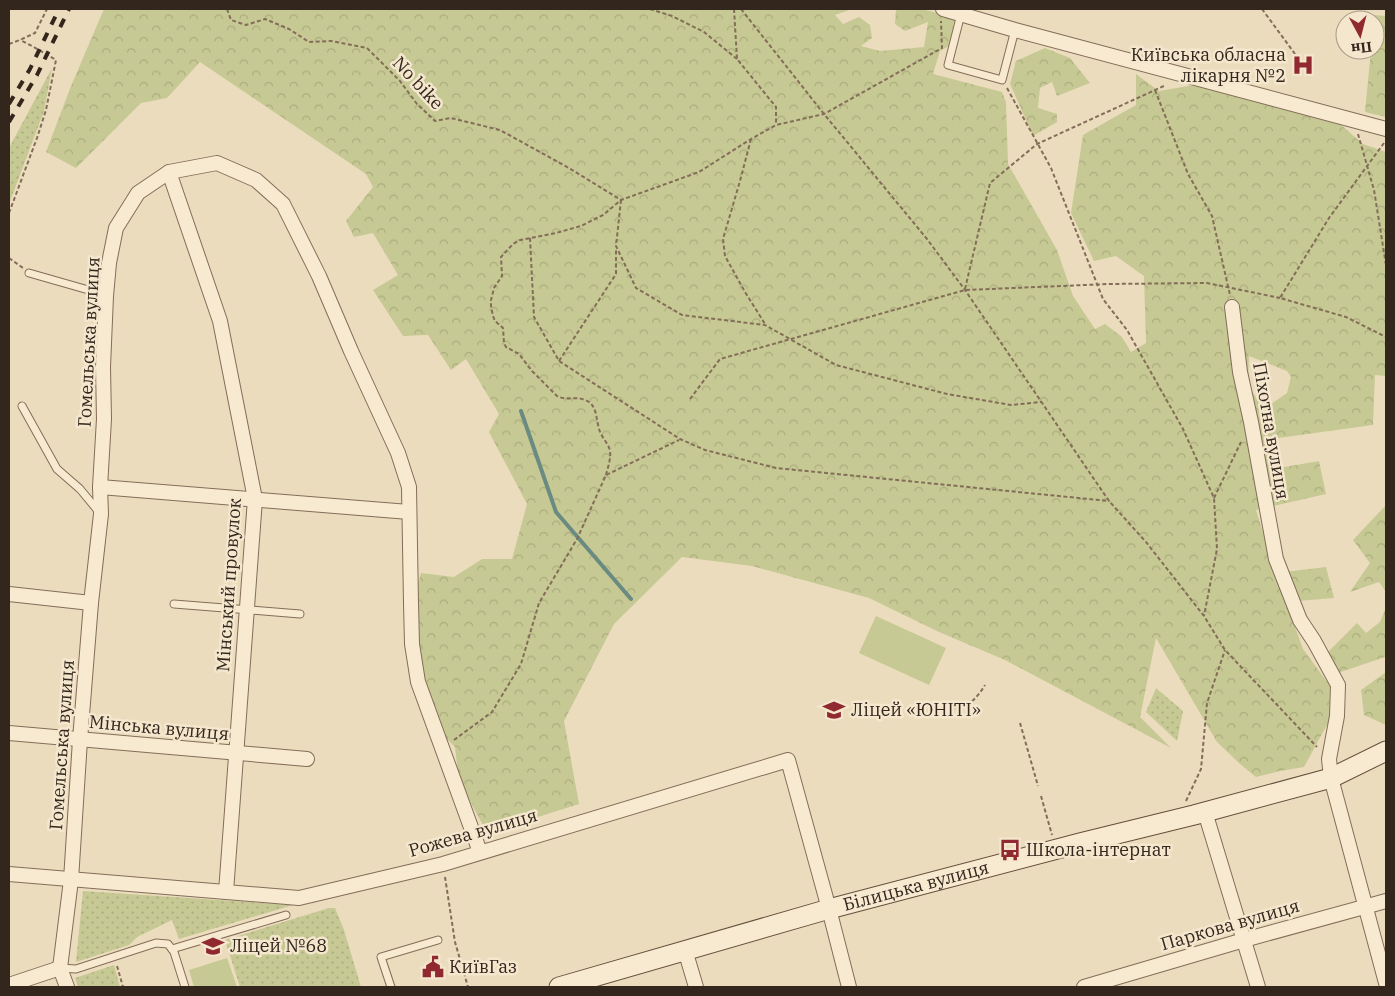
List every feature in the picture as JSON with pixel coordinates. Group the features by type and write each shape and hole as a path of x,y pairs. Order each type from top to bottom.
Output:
{"main road":[{"name":"Білицька вулиця","path":"559,987 829,909 1205,812 1330,768 1386,751"}],"street":[{"path":"942,14 961,14 1386,129"},
{"name":"Гомельська вулиця","path":"67,987 60,968 71,880 91,604 101,514 100,487 104,419 103,367 109,263 116,228 138,193 169,172 217,164 256,180 283,204 319,276 351,351 398,452 409,487 412,644 418,682 480,852"},
{"name":"Мінський провулок","path":"169,172 220,321 255,499 226,892"},
{"name":"Піхотна вулиця","path":"1232,307 1240,372 1276,559 1300,620 1338,685 1330,768"},
{"path":"100,487 409,512"},
{"path":"9,594 91,604"},
{"name":"Мінська вулиця","path":"9,734 307,759"},
{"name":"Рожева вулиця","path":"9,874 299,898 443,864 788,760 829,909"},
{"path":"1330,768 1386,983"},
{"path":"1205,812 1258,987"},
{"name":"Паркова вулиця","path":"1084,987 1117,983 1244,940 1386,901"},
{"path":"829,909 849,987"},
{"path":"685,950 696,987"},
{"path":"9,985 60,968"}],"lane":[{"path":"961,14 948,65 1002,80 1015,30"},
{"path":"29,273 106,296"},
{"path":"22,406 57,469 80,489 101,514"},
{"path":"174,604 300,614"},
{"path":"172,949 286,915"},
{"path":"391,987 381,957 438,940"},
{"path":"60,968 76,969 156,943 168,944 174,952 185,987"}],"path":[{"path":"9,44 35,32 47,9"},
{"name":"No bike","path":"227,9 231,20 246,25 265,19 289,29 309,42 331,41 367,48 400,81 417,104 435,121 451,118 500,130 621,200"},
{"path":"650,9 672,16 704,32 737,59 776,107 776,125"},
{"path":"734,9 737,59"},
{"path":"741,9 927,239 965,290 1109,501 1146,542 1204,616 1226,650 1330,768"},
{"path":"1262,9 1294,54"},
{"path":"442,749 492,712 521,664 539,603 577,539 606,475 610,459 610,449 598,426 597,416 590,403 584,399 562,399 550,390 526,364 520,354 506,347 504,343 504,330 495,321 491,306 493,290 502,276 501,256 517,241 581,226 603,215 621,200 699,172 776,125 824,114 942,48 942,14"},
{"path":"9,213 46,110 56,60 20,40"},
{"path":"965,290 990,183 1037,144 1186,75"},
{"path":"1002,80 1051,168 1102,299 1127,330 1183,429 1214,498 1216,549 1204,616"},
{"path":"1155,90 1188,174 1212,216 1232,307"},
{"path":"1354,120 1374,190 1386,266"},
{"path":"751,139 723,239 725,256 744,292 765,324"},
{"path":"1280,298 1330,218 1386,139"},
{"path":"559,361 616,274 616,246 621,200"},
{"path":"530,238 534,316 559,361 680,440 704,450 776,468 1109,501"},
{"path":"616,246 636,288 682,315 765,324 836,365 947,394 1011,405 1041,402"},
{"path":"9,258 29,273"},
{"path":"690,399 720,359 965,290 1207,283 1280,298 1346,317 1386,337"},
{"path":"1214,498 1251,422"},
{"path":"606,475 680,440"},
{"path":"1185,803 1201,769 1207,703 1226,650"},
{"path":"935,705 946,708 966,705 978,697 985,685"},
{"path":"1020,723 1038,786"},
{"path":"1041,796 1053,838"},
{"path":"443,864 455,942 468,987"},
{"path":"114,956 123,987"}],"green space":[{"path":"104,9 848,9 835,15 843,24 859,17 870,25 872,38 861,46 880,51 924,47 928,22 905,31 895,24 896,9 921,9 955,17 949,46 940,51 933,74 1002,92 1006,102 1008,164 1057,250 1073,296 1095,329 1105,324 1122,337 1131,352 1146,343 1144,276 1116,256 1094,261 1071,213 1083,135 1136,105 1136,74 1159,91 1194,85 1341,125 1363,144 1386,152 1386,376 1375,375 1373,425 1271,439 1273,469 1319,461 1326,494 1256,510 1276,573 1326,567 1334,598 1286,602 1303,649 1330,686 1329,721 1304,767 1256,777 1217,742 1156,638 1140,717 1171,748 1005,660 939,632 869,598 752,566 682,557 614,624 564,721 579,804 487,833 459,780 455,747 437,729 421,681 414,598 421,573 454,577 482,559 512,559 527,504 489,432 499,414 466,359 451,370 428,335 403,336 373,290 398,275 373,233 354,237 346,221 373,187 366,174 200,62 167,98 141,103 76,168 46,152 71,86","holes":["1249,356 1287,371 1291,377 1287,393 1264,409 1248,386"]},
{"path":"1386,16 1386,117 1365,112 1370,60 1385,60"},
{"path":"1045,48 1070,58 1090,83 1057,96 1052,82 1040,88 1038,108 1057,114 1057,122 1033,136 1010,84 1016,61"},
{"path":"52,68 44,111 9,204 9,148"},
{"path":"1386,505 1386,592 1379,582 1350,592 1370,563 1353,540"},
{"path":"1386,607 1386,660 1385,657 1335,674 1325,655 1357,623 1366,633 1380,622"},
{"path":"876,616 946,648 929,685 859,653"},
{"path":"1386,672 1386,725 1364,715 1361,690"},
{"path":"1156,688 1183,711 1177,741 1146,712"},
{"path":"83,891 293,905 179,939 172,920 137,937 129,945 76,962"},
{"path":"329,908 335,908 344,930 361,987 240,987 225,940"},
{"path":"227,958 237,987 194,987 189,970"},
{"path":"114,965 120,987 78,987 75,978"}],"waterway":[{"path":"521,411 556,512 631,599"}],"railway":[{"path":"9,104 30,69 59,9"},
{"path":"9,122 37,75 69,9"}],"place":[{"name":"Київська обласна лікарня №2","path":"1303,65"},
{"name":"Ліцей «ЮНІТІ»","path":"834,710"},
{"name":"Школа-інтернат","path":"1010,850"},
{"name":"Ліцей №68","path":"213,946"},
{"name":"КиївГаз","path":"433,967"}]}
